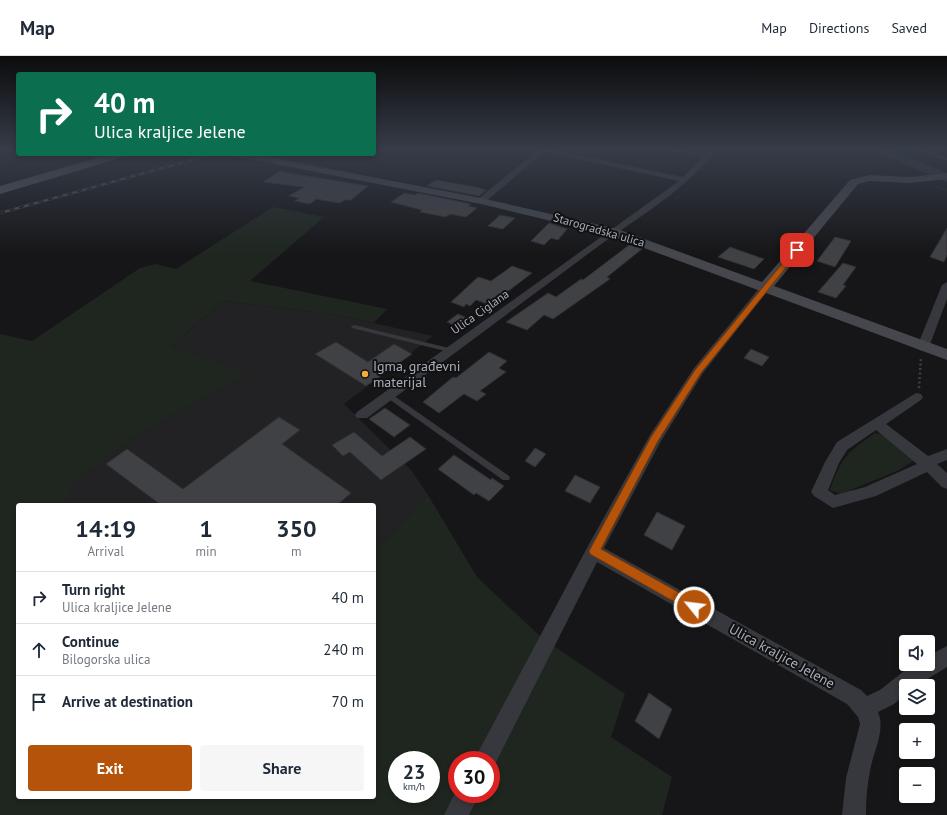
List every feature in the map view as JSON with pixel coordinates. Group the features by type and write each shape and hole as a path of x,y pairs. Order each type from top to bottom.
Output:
{"main road":[{"path":"0,190 19,184"},
{"name":"Starogradska ulica","path":"395,184 481,201 613,232 765,288 922,350 947,356"},
{"path":"765,288 852,184"}],"street":[{"path":"481,201 500,184"},
{"name":"Ulica Ciglana","path":"362,415 449,350 679,184"},
{"path":"922,350 947,285"},
{"path":"490,751 594,551 655,439 698,371 765,288"},
{"path":"916,397 842,446 832,462 819,492 834,502 862,495 929,465 932,460 947,454"},
{"path":"876,423 929,465 947,483"},
{"name":"Ulica kraljice Jelene","path":"594,551 854,697 864,708 870,719 870,729 862,754 854,791 854,815"},
{"path":"864,708 887,697 913,675 947,656"},
{"path":"456,815 462,803"}],"lane":[{"path":"354,327 449,350"},
{"path":"388,395 506,478"}],"path":[{"path":"916,397 920,387 922,350"}],"shaded area":[{"path":"273,207 324,217 250,281 387,309 374,323 332,314 223,301 171,346 250,373 137,435 72,485 66,503 16,503 16,799 376,799 376,550 428,495 477,577 542,638 625,694 611,737 672,777 662,815 0,815 0,334 32,341 140,268 155,264 176,269"},
{"path":"223,301 332,314 433,336 344,404 411,470 428,495 376,550 376,503 66,503 71,485 137,435 249,373 171,346"},
{"path":"875,433 883,435 911,457 913,461 899,470 841,494 830,490 838,470 846,456"}],"building":[{"path":"283,184 358,184 368,186 351,200 345,200 340,203 316,199 310,204 295,201 299,198 289,196 304,187"},
{"path":"429,184 461,184 486,190 479,196 427,186"},
{"path":"404,193 415,195 418,193 471,204 468,206 477,208 466,217 450,214 446,217 420,212 422,210 391,202"},
{"path":"500,215 515,218 503,229 488,226"},
{"path":"549,223 567,229 558,240 551,238 544,245 531,241"},
{"path":"947,228 947,255 944,262 930,257"},
{"path":"835,237 851,241 835,267 817,261"},
{"path":"629,245 642,249 607,277 610,279 553,319 544,315 527,330 506,322 548,293 556,297 581,279 583,280"},
{"path":"730,247 764,259 754,269 718,257"},
{"path":"843,263 856,267 843,285 846,286 836,298 818,292"},
{"path":"512,266 532,273 490,305 476,300 470,306 466,304 464,307 451,302 478,277 491,281"},
{"path":"458,314 471,320 460,328 447,322"},
{"name":"Igma, građevni materijal","path":"336,342 368,362 394,344 412,354 366,386 315,354"},
{"path":"751,349 769,357 762,366 744,358"},
{"path":"489,352 507,361 499,368 506,372 480,391 486,394 477,401 464,394 439,413 423,402 453,377 456,378"},
{"path":"385,408 410,425 394,437 369,419"},
{"path":"279,417 300,430 282,444 351,493 339,503 158,503 106,464 127,449 183,489"},
{"path":"354,432 382,456 410,437 426,449 381,480 350,452 343,456 332,445"},
{"path":"535,448 546,454 535,467 525,461"},
{"path":"454,455 491,480 492,478 504,486 489,501 476,493 474,495 438,469"},
{"path":"575,475 600,487 590,503 565,491"},
{"path":"657,512 685,526 672,550 644,535"},
{"path":"649,693 672,709 659,739 635,721"}],"railway":[{"path":"0,213 103,184"}],"place":[{"name":"Igma, građevni materijal","path":"365,374"}],"route":[{"path":"694,607 594,551 601,534 655,439 698,371 797,250"}]}
